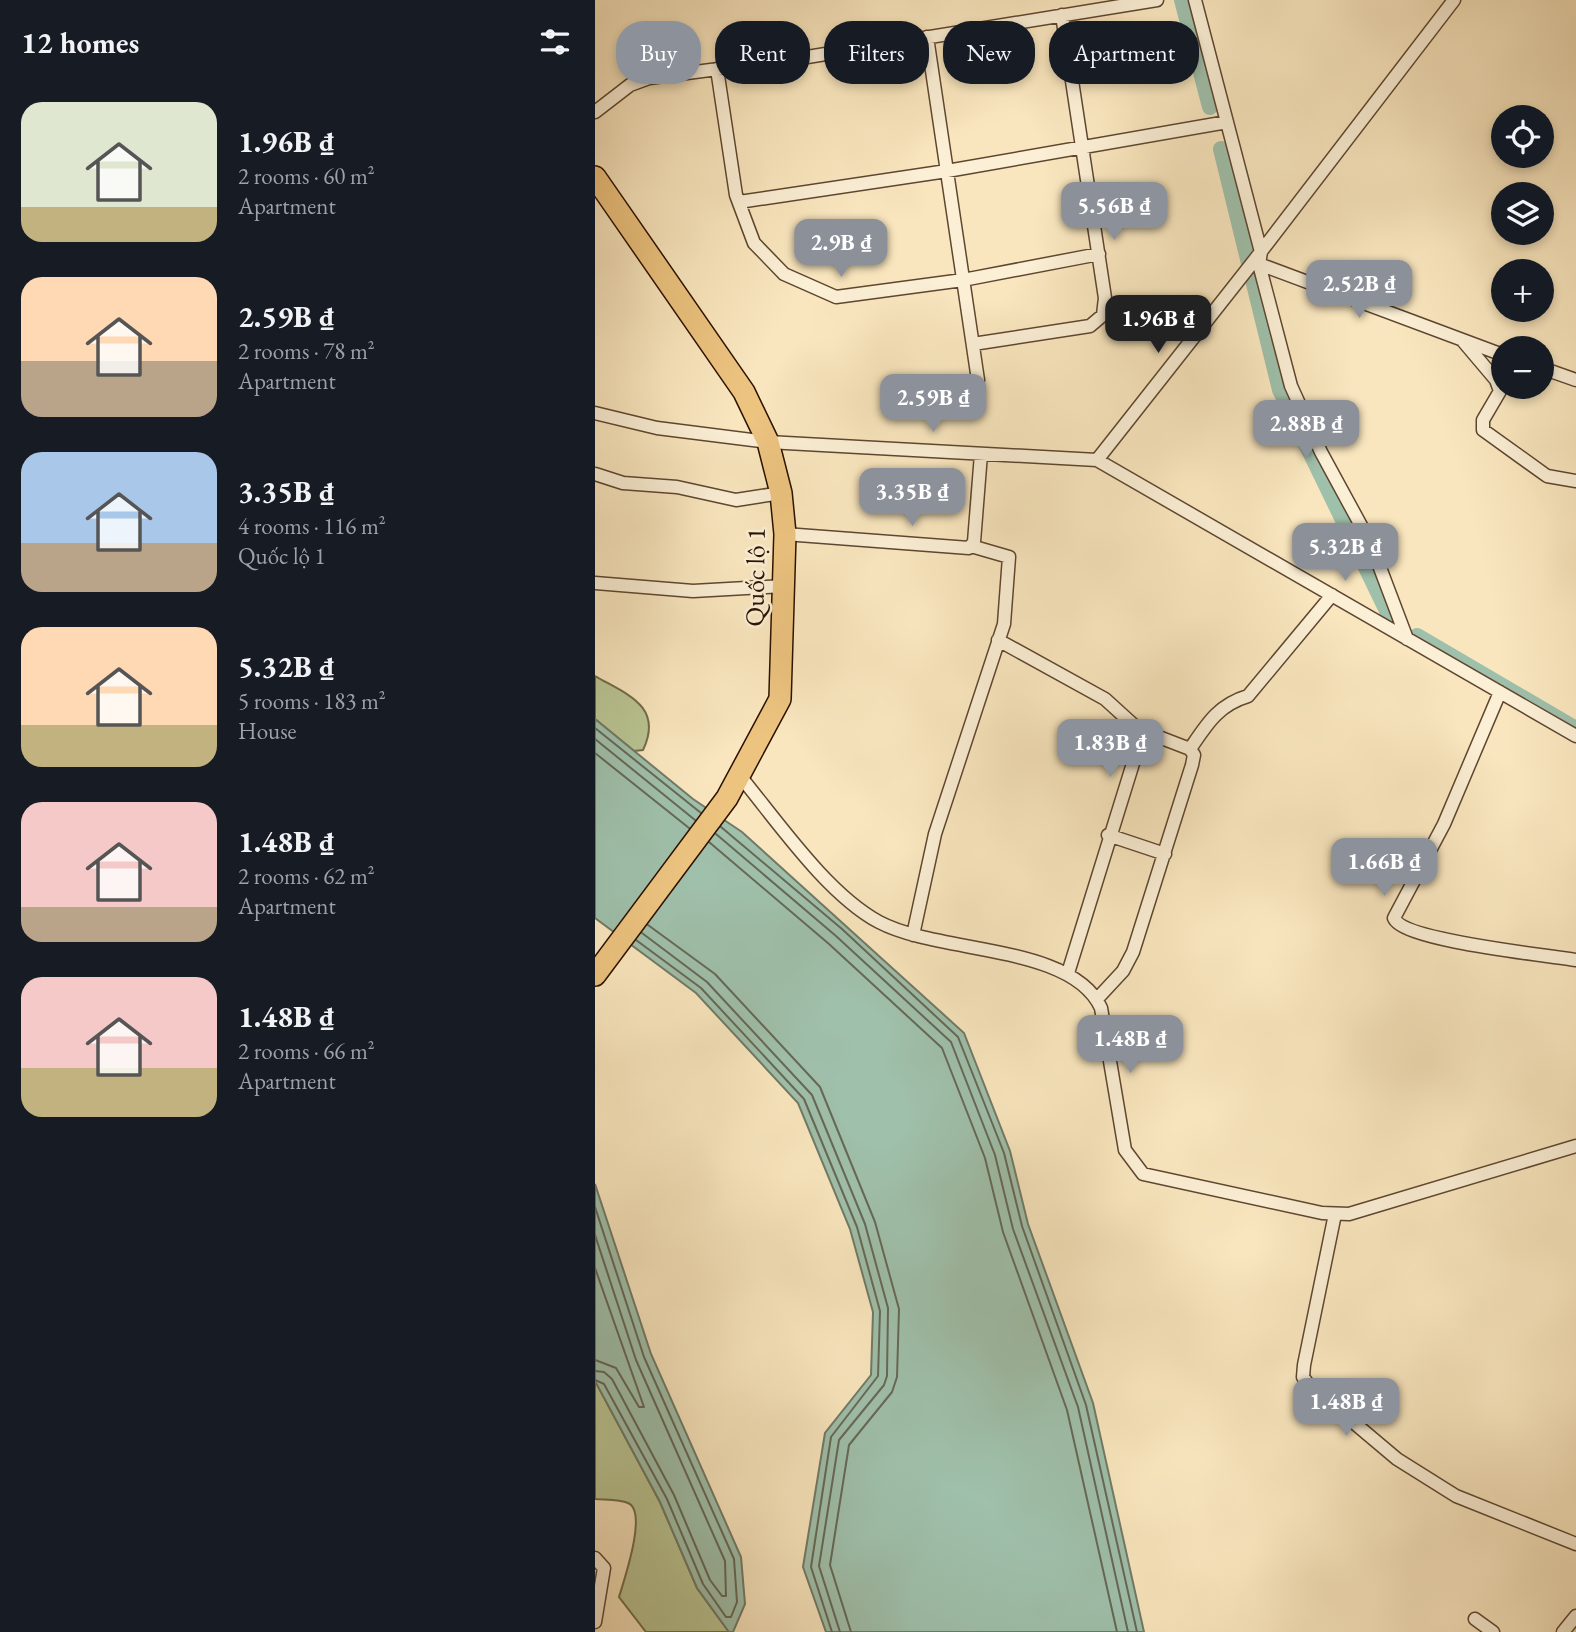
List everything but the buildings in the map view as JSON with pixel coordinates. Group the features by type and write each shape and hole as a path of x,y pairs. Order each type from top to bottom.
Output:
{"main road":[{"name":"Quốc lộ 1","path":"595,177 744,391 768,442 781,493 785,534 781,699 727,797 595,975"}],"street":[{"path":"929,37 1157,0"},
{"path":"1195,0 1227,122 1255,263 1291,386 1321,452 1371,544 1407,639"},
{"path":"1097,460 1255,263 1454,0"},
{"path":"973,344 1090,326 1103,315 1105,298 1099,254 1062,15"},
{"path":"929,50 978,380"},
{"path":"595,112 630,85 649,78 715,69"},
{"path":"719,84 739,202 754,243 784,274 835,297 963,281 1099,254"},
{"path":"739,202 947,171 1227,122"},
{"path":"1255,263 1491,351"},
{"path":"1464,341 1496,380 1500,391 1483,420 1483,430 1547,476 1576,481"},
{"path":"1554,372 1576,380"},
{"path":"595,413 657,428 768,442 1097,460 1576,736"},
{"path":"971,546 981,454"},
{"path":"595,474 623,483 677,487 736,500 781,493"},
{"path":"785,534 965,549 971,546 1009,557 1005,624 935,834 913,935"},
{"path":"595,583 693,591 784,586"},
{"path":"1190,749 1217,710 1231,701 1248,696 1332,595"},
{"path":"998,640 1105,699 1138,729 1190,749 1194,755 1129,962 1097,999"},
{"path":"1500,692 1444,824 1394,918 1401,928 1452,942 1576,960"},
{"path":"1067,973 1108,835 1135,757 1138,729"},
{"path":"740,776 822,877 879,922 913,935 1056,967 1089,988 1097,999 1125,1150 1136,1168 1152,1178 1335,1214 1367,1209 1576,1146"},
{"path":"1108,835 1165,854"},
{"path":"1335,1214 1304,1365 1303,1377 1308,1384 1397,1459 1456,1496 1576,1544"},
{"path":"595,1558 604,1568 595,1622"},
{"path":"1563,1632 1576,1616"},
{"path":"1475,1619 1493,1632"}],"shaded area":[{"path":"595,676 639,703 645,712 649,722 643,750 634,751 595,719"},
{"path":"595,1381 660,1502 697,1588 729,1632 646,1632 619,1597 633,1547 636,1519 634,1509 628,1503 595,1499"}],"water":[{"path":"595,719 693,799 742,832 964,1033 1010,1151 1028,1224 1093,1403 1144,1632 826,1632 803,1567 825,1433 871,1375 873,1312 850,1229 798,1103 696,993 595,918"},
{"path":"595,1184 651,1354 741,1557 745,1604 733,1632 729,1632 697,1588 660,1502 595,1381"}],"waterway":[{"path":"1182,0 1210,107"},
{"path":"1221,149 1280,390 1390,617"},
{"path":"1417,636 1576,729"}]}
